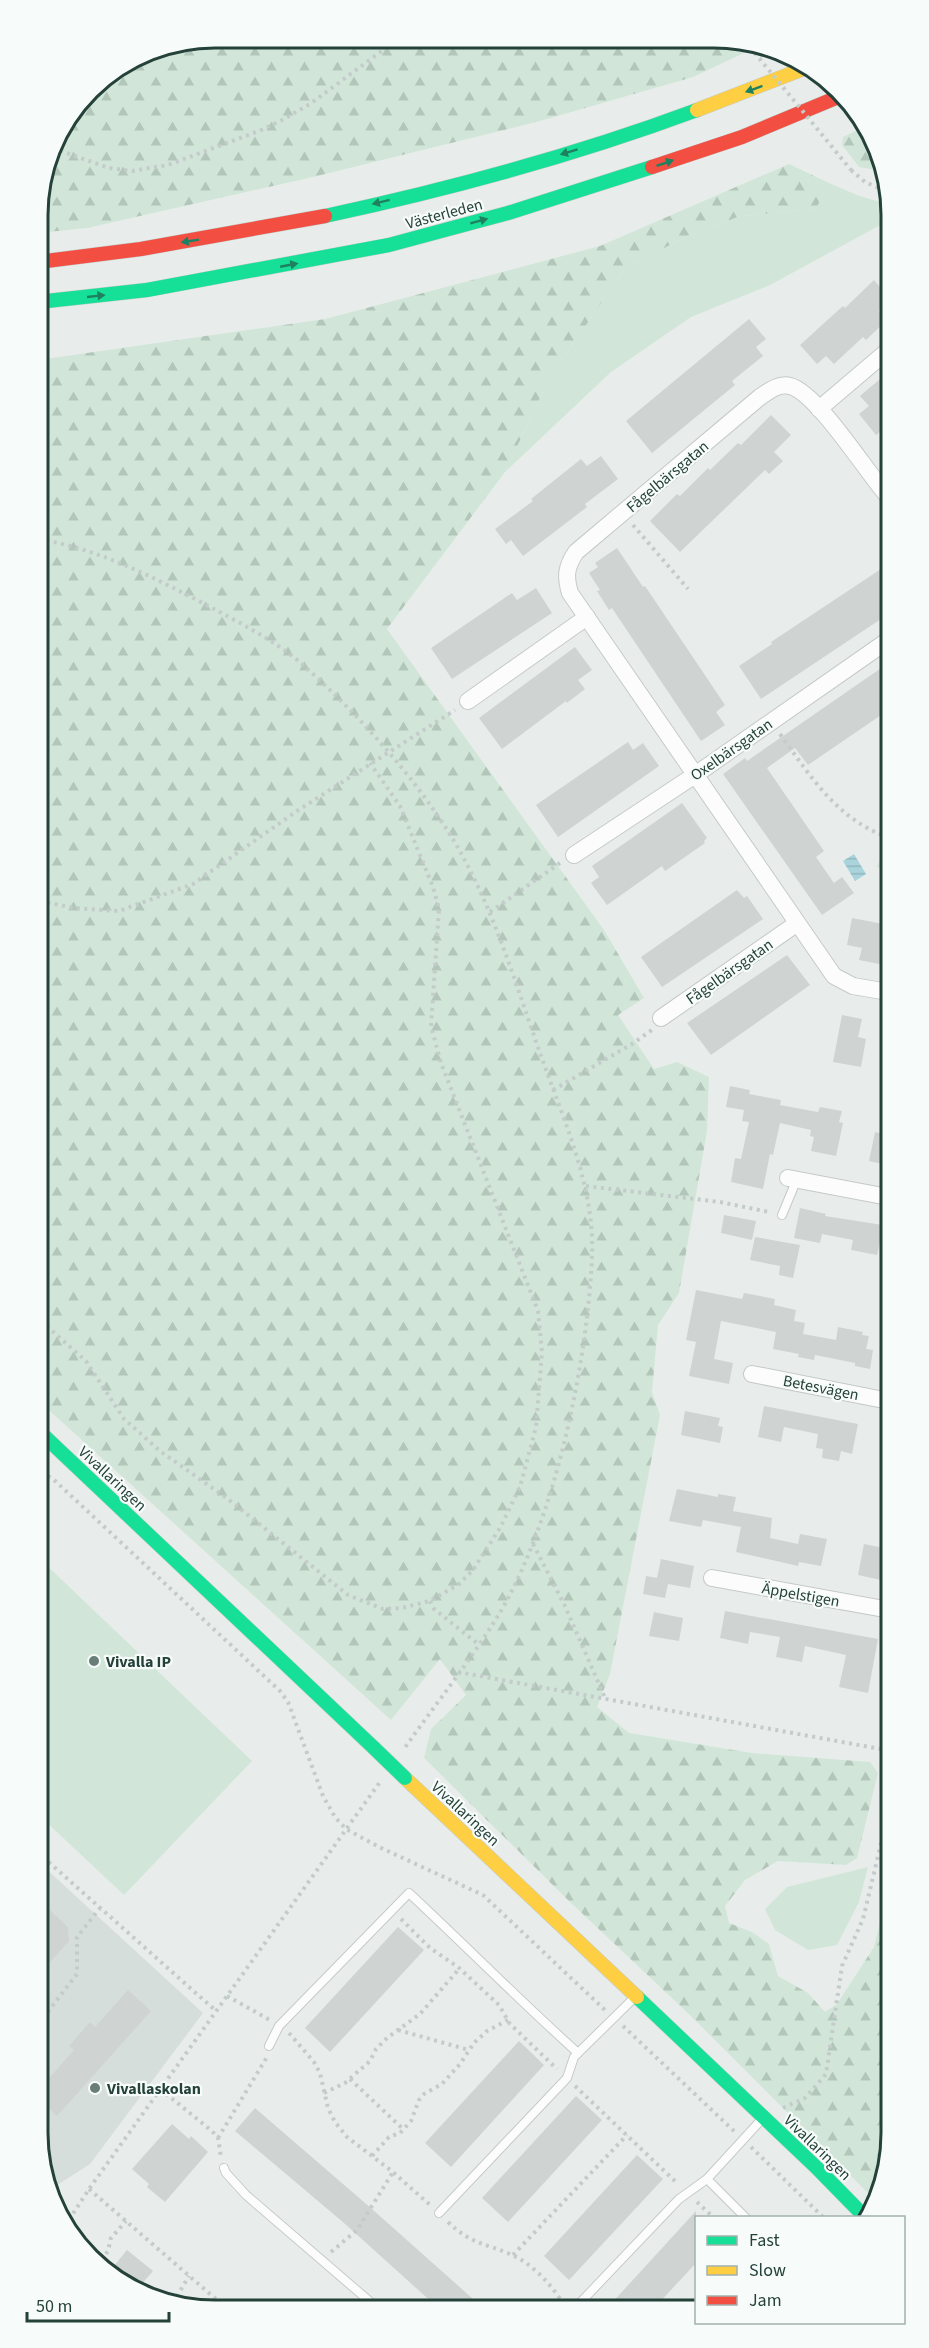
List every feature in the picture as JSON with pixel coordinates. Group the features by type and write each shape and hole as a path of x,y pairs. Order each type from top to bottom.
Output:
{"main road":[{"name":"Västerleden","path":"48,261 195,240 306,220 487,176 619,136 799,71"},
{"name":"Västerleden","path":"48,301 147,290 389,245 612,182 742,137 834,99"},
{"name":"Vivallaringen","path":"48,1440 861,2212"}],"street":[{"path":"819,409 881,356"},
{"name":"Fågelbärsgatan","path":"881,488 819,409 802,392 789,386 776,387 760,397 576,552 568,564 566,579 570,593 586,617 834,976 853,986 881,991"},
{"path":"468,701 586,617"},
{"name":"Oxelbärsgatan","path":"574,855 695,775 881,645"},
{"name":"Fågelbärsgatan","path":"661,1018 796,924"},
{"path":"793,1179 881,1196"},
{"name":"Betesvägen","path":"752,1374 881,1399"},
{"name":"Äppelstigen","path":"712,1578 881,1608"}],"lane":[{"path":"782,1215 793,1179"},
{"path":"269,2046 279,2026 409,1893 518,2000 578,2053"},
{"path":"439,2213 567,2078 574,2057 635,1996"},
{"path":"583,2300 679,2199 707,2179 763,2118"},
{"path":"224,2168 246,2195 368,2300"},
{"path":"707,2179 745,2216"}],"path":[{"path":"61,151 109,168 132,171 168,165 259,131 284,119 310,104 386,48"},
{"path":"755,53 851,170 865,182 879,188"},
{"path":"623,513 688,589"},
{"path":"48,541 99,554 130,567 247,626 302,664 387,752 450,835 490,913 586,1186 592,1238 585,1323 568,1424 543,1517 510,1595 496,1620 399,1754"},
{"path":"48,903 74,908 119,911 193,884 297,811 468,701"},
{"path":"771,721 832,803 854,820 881,834"},
{"path":"48,1327 86,1361 124,1419 160,1451 228,1499 348,1595 383,1609 402,1608 430,1601 459,1584 473,1570 500,1528 520,1487 537,1427 543,1352 538,1311 441,1063 431,1026 440,909 400,806 370,763"},
{"path":"490,913 574,855"},
{"path":"553,1090 632,1044 657,1026 661,1018"},
{"path":"586,1186 720,1202 782,1215"},
{"path":"48,1476 280,1691 288,1702 323,1796 335,1817 346,1829 379,1847 483,1895 823,2216"},
{"path":"533,1543 564,1604 606,1700"},
{"path":"430,1601 434,1609 478,1644"},
{"path":"458,1672 881,1749"},
{"path":"70,2218 386,1773"},
{"path":"763,2118 805,2098 826,2074 842,1966 863,1919 881,1844"},
{"path":"48,1861 216,2011"},
{"path":"48,2012 77,1974 77,1937 100,1908"},
{"path":"391,1910 430,1948 458,1967 499,2005 507,2020 713,2216"},
{"path":"324,2093 350,2079 370,2061 376,2049 420,2014 459,1969"},
{"path":"226,1996 279,2026 314,2062 320,2073 328,2108 335,2122 347,2137 393,2172 468,2239 513,2255 540,2275 561,2300"},
{"path":"372,2156 388,2138 411,2121 419,2100 424,2094 442,2084 469,2050 488,2031 507,2020"},
{"path":"398,2030 469,2050"},
{"path":"218,2138 267,2061 269,2046"},
{"path":"350,2079 403,2129"},
{"path":"160,2089 218,2138 224,2168"},
{"path":"513,2255 627,2135"},
{"path":"321,2260 357,2230 393,2172"},
{"path":"89,2189 217,2300"},
{"path":"103,2257 108,2251 111,2238 126,2221"},
{"path":"177,2296 189,2276"}],"shaded area":[{"name":"Vivallaskolan","path":"48,1871 203,2013 90,2164 57,2185 49,2155 48,2133"}],"green space":[{"path":"204,48 725,48 748,51 693,77 540,121 313,177 87,228 48,232 51,182 70,131 89,105 122,76 141,65 182,51"},
{"path":"858,130 875,170 859,167 842,145 843,137"},
{"path":"789,164 829,183 816,209 740,216 677,241 623,271 548,381 505,472 387,629 604,930 644,998 618,1015 654,1069 677,1062 709,1077 707,1131 679,1293 658,1325 652,1392 660,1415 610,1674 597,1707 629,1733 752,1753 870,1762 878,1773 857,1858 846,1865 778,1861 745,1880 725,1906 729,1923 752,1932 769,1944 778,1976 808,1993 825,2012 837,2004 874,1947 881,1919 881,2144 878,2166 869,2194 693,2018 569,1901 424,1758 431,1729 466,1695 440,1659 391,1720 48,1409 48,359 325,319 600,246"},
{"path":"829,183 880,202 881,225 770,285 691,317 611,372 505,472 548,381 623,271 677,241 740,216 816,209"},
{"name":"Vivalla IP","path":"48,1567 252,1761 124,1895 48,1824"},
{"path":"868,1867 859,1902 837,1945 808,1950 775,1930 765,1909 787,1887"}],"water":[{"path":"854,854 866,874 855,881 843,861"}],"building":[{"path":"874,280 881,288 881,309 879,311 881,326 866,340 863,337 834,364 826,356 817,364 800,345 843,306 845,308"},
{"path":"749,319 766,339 756,347 763,356 732,381 735,385 652,453 626,421"},
{"path":"881,378 881,431 876,435 859,414 869,406 860,396"},
{"path":"771,415 791,435 774,452 783,461 769,474 765,470 680,552 650,521 708,468 710,470 738,443 741,445"},
{"path":"601,456 618,479 585,504 587,507 523,556 511,540 506,544 495,529 533,501 531,499 581,459 587,466"},
{"path":"617,548 725,705 716,712 725,725 701,741 612,608 609,610 589,573 598,567 595,563"},
{"path":"881,569 881,619 761,699 739,666 772,644 771,642"},
{"path":"536,588 552,613 452,679 431,648 512,593 517,600"},
{"path":"575,647 592,670 578,680 585,689 502,749 479,718"},
{"path":"881,668 881,715 808,765 795,748 767,768 824,851 816,857 834,883 842,877 854,893 822,915 723,774 745,758 747,761"},
{"path":"628,742 633,750 643,743 659,766 558,837 536,805"},
{"path":"682,803 707,838 705,843 665,871 662,866 607,905 591,883 599,877 592,866"},
{"path":"737,890 744,898 747,896 763,919 662,987 641,957"},
{"path":"852,918 881,924 881,964 859,960 862,948 847,945"},
{"path":"787,955 810,985 711,1055 687,1023"},
{"path":"842,1015 862,1019 858,1037 866,1039 861,1067 833,1062"},
{"path":"730,1086 750,1090 749,1094 781,1100 780,1105 818,1112 820,1107 842,1111 839,1122 843,1123 836,1156 811,1151 814,1137 810,1136 811,1130 780,1123 773,1155 770,1154 763,1189 731,1182 735,1158 741,1159 749,1122 742,1121 744,1110 726,1107"},
{"path":"875,1132 881,1133 881,1164 869,1161"},
{"path":"800,1208 826,1214 825,1216 881,1225 881,1242 877,1255 851,1250 853,1240 822,1234 820,1243 794,1238"},
{"path":"724,1215 756,1221 752,1240 721,1233"},
{"path":"755,1237 800,1245 793,1278 779,1275 780,1266 750,1260"},
{"path":"696,1290 742,1299 744,1293 775,1299 774,1305 796,1310 794,1321 805,1323 803,1334 836,1340 838,1327 863,1332 862,1335 869,1336 866,1349 873,1350 870,1369 855,1366 855,1363 815,1355 814,1360 798,1357 799,1354 773,1349 776,1332 721,1321 714,1359 733,1363 729,1384 689,1376 696,1342 686,1340"},
{"path":"764,1406 858,1424 852,1454 841,1451 839,1461 822,1458 823,1449 816,1448 818,1434 784,1427 781,1442 758,1437"},
{"path":"685,1411 720,1418 718,1426 723,1427 720,1443 681,1435"},
{"path":"677,1489 718,1497 718,1494 736,1497 733,1511 772,1518 770,1538 798,1544 800,1534 827,1539 821,1566 799,1562 798,1566 736,1552 741,1527 703,1520 701,1527 669,1521"},
{"path":"864,1544 881,1547 881,1580 858,1575"},
{"path":"661,1559 694,1566 690,1588 668,1584 665,1598 643,1594 646,1576 657,1578"},
{"path":"725,1611 878,1639 868,1693 839,1687 846,1655 805,1646 802,1662 776,1657 780,1637 750,1632 748,1644 720,1638"},
{"path":"654,1612 683,1618 679,1641 649,1636"},
{"path":"48,1909 68,1927 69,1941 48,1964"},
{"path":"398,1927 424,1950 330,2052 305,2028"},
{"path":"128,1990 151,2011 57,2116 48,2108 48,2079 74,2050 69,2046 90,2022 95,2027"},
{"path":"519,2041 544,2065 451,2167 425,2143"},
{"path":"576,2096 602,2120 508,2222 482,2198"},
{"path":"255,2108 474,2300 429,2300 344,2223 235,2131"},
{"path":"172,2124 189,2139 191,2136 208,2152 165,2202 147,2187 149,2184 132,2169"},
{"path":"637,2155 663,2179 569,2280 544,2256"},
{"path":"696,2211 695,2264 662,2300 615,2300"},
{"path":"127,2250 153,2271 142,2283 114,2266"}],"traffic: fast":[{"path":"325,216 513,170 606,142 697,110"},
{"path":"48,301 147,290 389,245 508,213 652,167"},
{"path":"48,1440 374,1748"},
{"path":"374,1748 405,1778"},
{"path":"637,1997 861,2213"}],"traffic: slow":[{"path":"697,110 799,71"},
{"path":"405,1778 637,1997"}],"traffic: jam":[{"path":"652,167 742,137 834,99"},
{"path":"48,261 141,249 325,216"}],"place":[{"name":"Vivalla IP","path":"94,1661"},
{"name":"Vivallaskolan","path":"95,2088"}]}
